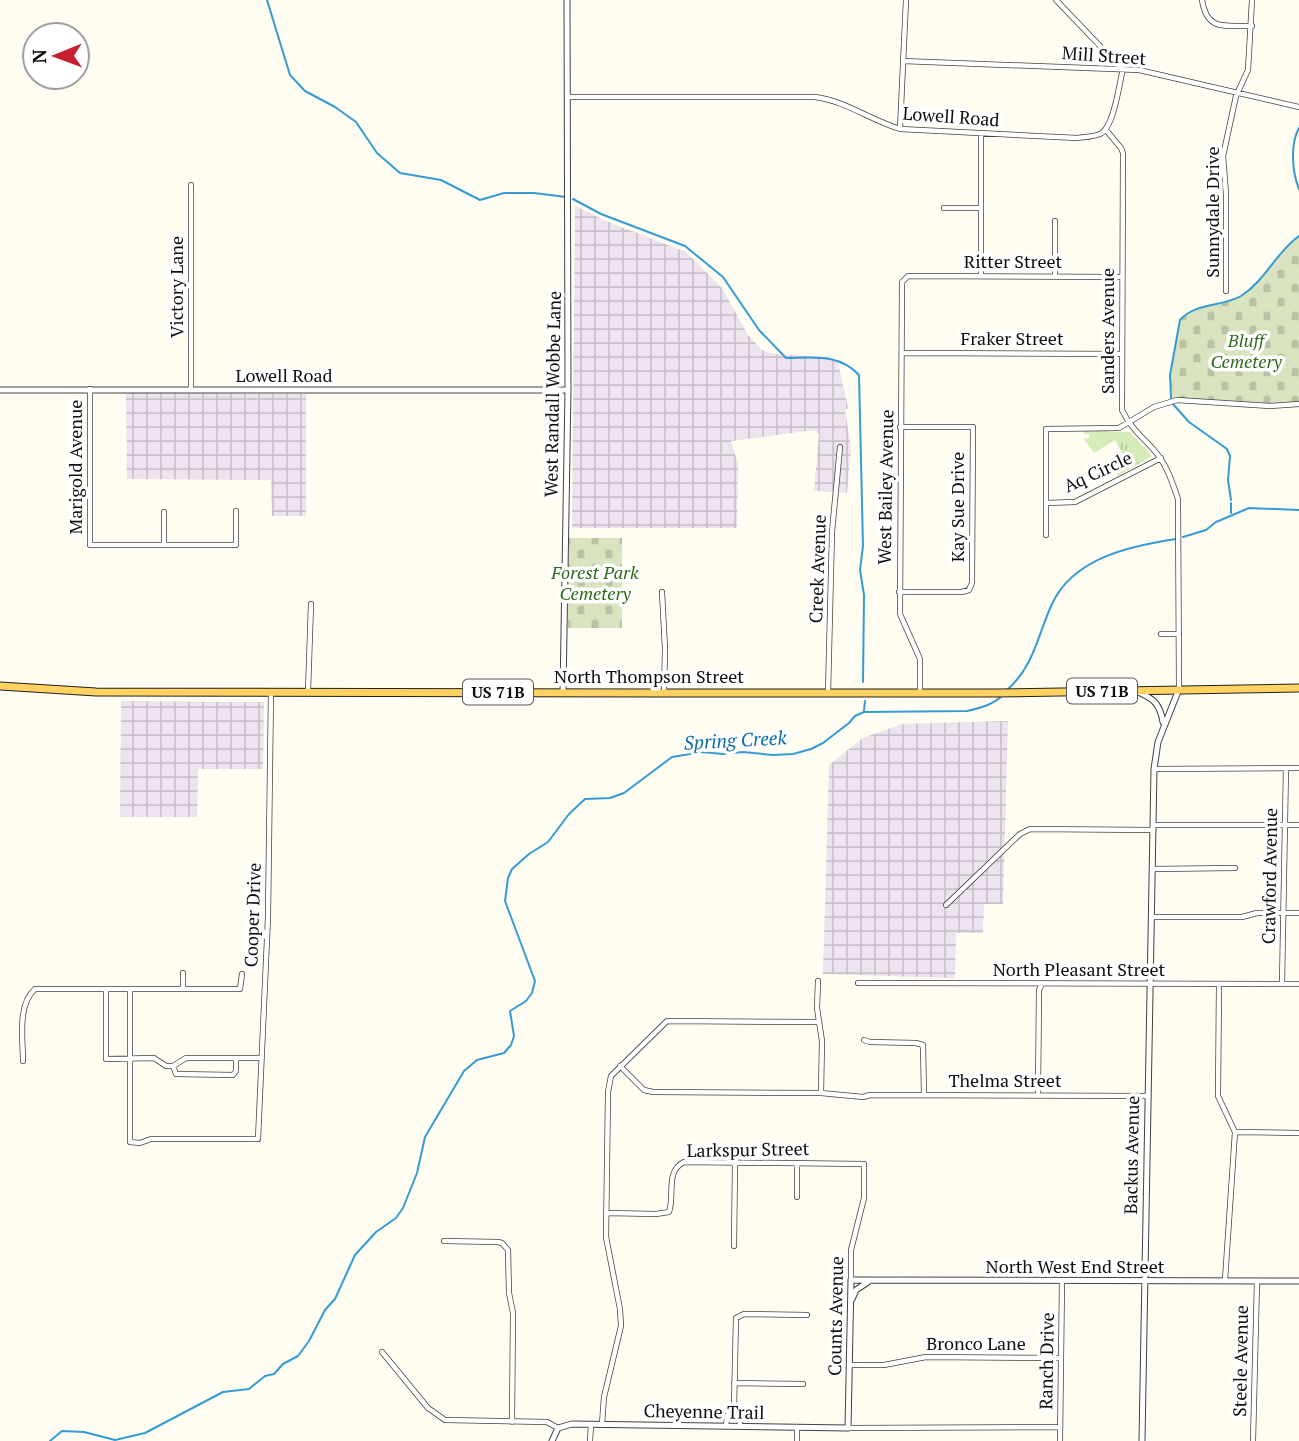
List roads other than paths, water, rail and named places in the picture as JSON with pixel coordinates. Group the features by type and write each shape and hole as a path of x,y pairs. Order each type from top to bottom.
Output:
{"main road":[{"name":"North Thompson Street","path":"0,686 96,691 664,693 1024,693 1179,688 1299,688"}],"street":[{"name":"West Randall Wobbe Lane","path":"563,692 568,390 567,0"},
{"path":"900,129 906,0"},
{"path":"1056,0 1123,69 1106,130"},
{"path":"1202,0 1209,21 1220,25 1252,26"},
{"name":"Sunnydale Drive","path":"1226,291 1226,194 1223,156 1238,92 1248,70 1252,0"},
{"name":"Mill Street","path":"903,61 1139,70 1299,107"},
{"name":"Lowell Road","path":"568,97 815,97 839,102 885,125 900,129 1077,138 1099,135 1106,130"},
{"name":"Sanders Avenue","path":"1106,130 1123,153 1121,401 1128,423"},
{"path":"981,134 981,276"},
{"name":"Victory Lane","path":"191,185 191,389"},
{"path":"944,208 981,208"},
{"path":"1055,221 1055,277"},
{"name":"Ritter Street","path":"904,278 1122,277"},
{"name":"West Bailey Avenue","path":"904,278 899,592 902,621 920,659 920,693"},
{"name":"Fraker Street","path":"902,352 1122,354"},
{"name":"Marigold Avenue","path":"90,389 90,545 164,544"},
{"name":"Lowell Road","path":"0,390 568,390"},
{"path":"1179,688 1178,499 1171,477 1160,458 1128,423 1154,407 1177,400 1299,404"},
{"name":"Aq Circle","path":"1046,535 1046,429 1119,428 1128,423"},
{"name":"Kay Sue Drive","path":"899,592 969,590 972,583 973,427 900,427"},
{"name":"Creek Avenue","path":"828,693 832,532 839,447"},
{"name":"Aq Circle","path":"1046,503 1075,502 1160,458"},
{"path":"164,512 164,544 236,545 236,512"},
{"path":"662,592 664,693"},
{"path":"308,691 311,604"},
{"path":"1161,634 1179,634"},
{"name":"Backus Avenue","path":"1142,1441 1154,769 1158,742 1179,688"},
{"path":"1132,690 1153,698 1164,725"},
{"name":"Cooper Drive","path":"130,1058 131,1142 140,1143 151,1139 258,1139 268,916 271,692"},
{"name":"Crawford Avenue","path":"1282,984 1286,768"},
{"path":"1154,769 1299,768"},
{"path":"946,905 1020,834 1030,829 1299,825"},
{"path":"1152,869 1236,869"},
{"path":"1151,918 1242,918 1256,913 1299,913"},
{"path":"183,973 183,989"},
{"path":"23,1061 24,1009 29,994 34,989 240,989 242,974"},
{"path":"818,981 818,1022 822,1041 821,1093"},
{"name":"North Pleasant Street","path":"858,983 1299,984"},
{"path":"1038,1095 1039,990 1042,984"},
{"path":"1219,985 1217,1096 1235,1132 1225,1280"},
{"path":"106,989 106,1059 154,1058 162,1064 173,1066 186,1058 261,1058"},
{"path":"130,989 130,1058"},
{"path":"602,1424 604,1397 621,1326 607,1244 609,1081 620,1066 667,1021 818,1022"},
{"path":"864,1040 923,1045 924,1094"},
{"path":"173,1066 176,1074 233,1075 236,1071 236,1058"},
{"name":"Thelma Street","path":"620,1066 644,1090 653,1091 821,1093 863,1097 924,1094 1147,1096"},
{"path":"1235,1132 1299,1133"},
{"name":"Larkspur Street","path":"607,1213 661,1214 671,1209 673,1173 679,1165 688,1162 864,1164"},
{"path":"734,1246 735,1163"},
{"path":"797,1163 797,1197"},
{"name":"Counts Avenue","path":"848,1428 852,1246 864,1198 864,1164"},
{"path":"444,1241 498,1242 508,1250 509,1293 513,1313 512,1422"},
{"name":"North West End Street","path":"851,1280 1299,1281"},
{"path":"850,1306 856,1290 872,1280"},
{"name":"Ranch Drive","path":"1060,1441 1062,1281"},
{"name":"Steele Avenue","path":"1253,1441 1257,1281"},
{"path":"726,1426 727,1416 734,1407 736,1318 744,1314 807,1315"},
{"name":"Cheyenne Trail","path":"382,1352 419,1398 438,1416 454,1422 547,1422 558,1428 572,1424 797,1428 1060,1427"},
{"name":"Bronco Lane","path":"849,1366 884,1365 926,1357 1061,1358"},
{"path":"734,1382 803,1384"},
{"path":"734,1407 739,1413 740,1426"},
{"path":"590,1441 591,1424"},
{"path":"552,1441 558,1428"},
{"path":"797,1428 797,1441"}],"waterway":[{"path":"267,0 290,75 305,91 356,122 377,153 400,173 441,180 480,200 504,193 566,197"},
{"path":"1299,128 1294,142 1293,158 1299,189"},
{"path":"573,199 601,214 685,246 723,277 759,330 786,358 834,360 859,375 863,546 860,570 864,595 863,682"},
{"path":"1171,398 1170,375 1180,320 1201,307 1241,296 1299,236"},
{"path":"1173,404 1189,422 1227,449 1230,456 1228,480 1231,500"},
{"path":"1231,503 1231,513"},
{"name":"Spring Creek","path":"1183,537 1206,530 1216,522 1249,508 1299,510"},
{"name":"Spring Creek","path":"1008,689 1030,660 1061,588 1074,575 1105,557 1176,539"},
{"name":"Spring Creek","path":"50,1441 62,1431 84,1432 115,1440 145,1433 223,1392 249,1389 298,1356 325,1310 335,1299 355,1255 376,1232 396,1218 403,1208 417,1173 425,1137 464,1071 477,1060 504,1053 511,1045 514,1036 510,1011 526,1001 532,993 535,981 505,901 508,878 512,869 548,842 569,814 585,799 610,798 624,793 672,757 702,752 793,754 823,743 855,716 864,712 967,711 990,704 1002,696"},
{"path":"864,711 865,701"}],"park label":[{"name":"Bluff Cemetery","path":"1246,351"},
{"name":"Forest Park Cemetery","path":"595,583"}]}
